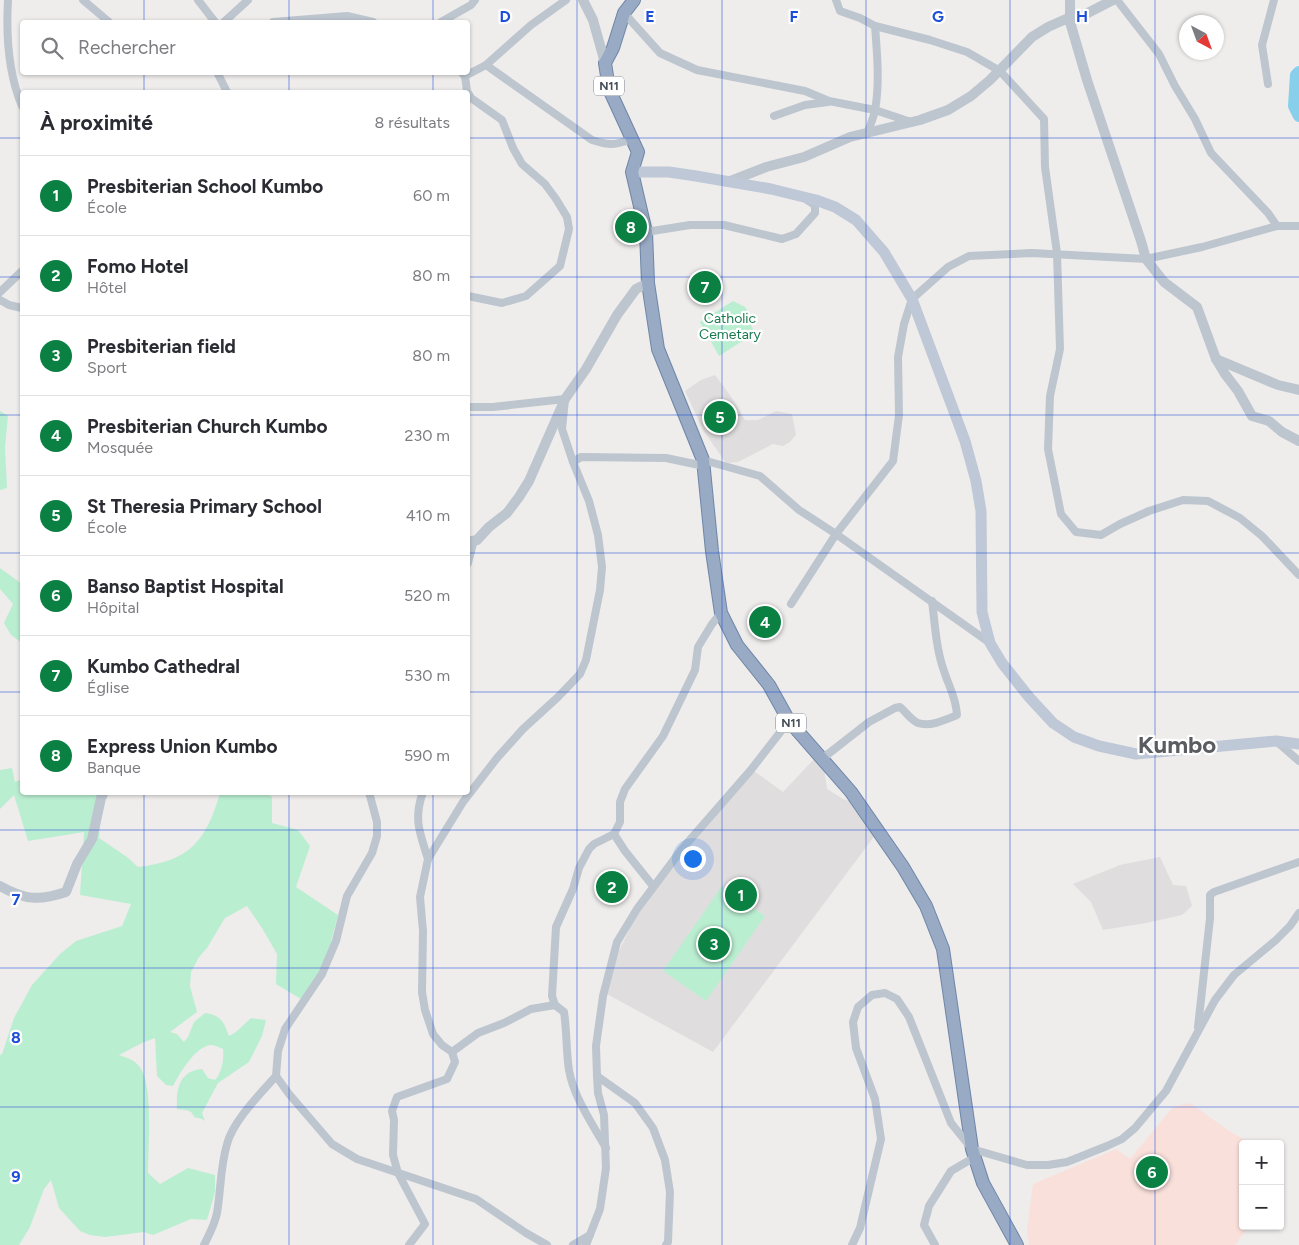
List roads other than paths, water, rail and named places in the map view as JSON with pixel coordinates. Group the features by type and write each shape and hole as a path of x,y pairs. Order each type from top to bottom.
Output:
{"highway":[{"name":"N11","path":"634,0 624,13 614,48 605,63 609,89 638,152 632,172 646,232 648,283 658,349 703,463 712,551 722,613 737,645 768,686 789,721 851,792 903,867 926,906 943,949 973,1153 983,1183 1017,1245"}],"main road":[{"path":"632,172 669,172 771,189 835,207 856,220 884,252 912,299 964,441 976,481 981,511 982,612 990,643 1002,663 1053,723 1074,737 1130,754 1276,741 1299,744"}],"street":[{"path":"8,0 7,35 11,66 20,99"},
{"path":"198,0 213,20"},
{"path":"226,20 248,0"},
{"path":"445,20 471,5 475,0"},
{"path":"470,71 486,65 531,25 566,0"},
{"path":"583,0 593,20 605,63"},
{"path":"836,0 840,11 875,26 967,52 1000,71 1044,118 1044,167 1057,253 1060,349 1050,396 1048,450 1061,514 1076,532 1101,535 1149,511 1183,500 1208,501 1240,518 1262,536 1299,575"},
{"path":"1070,0 1070,22 1087,80 1146,259 1164,282 1197,307 1216,359 1238,390 1252,416 1269,421 1282,432 1299,442"},
{"path":"1070,22 1113,0"},
{"path":"1117,0 1159,54 1175,86 1195,119 1211,153 1268,213 1277,226"},
{"path":"1268,84 1262,45 1274,0"},
{"path":"88,2 107,20"},
{"path":"624,13 660,53 697,70 805,91 829,101 875,110 912,122"},
{"path":"298,20 347,16 364,20"},
{"path":"728,182 766,167 804,157 850,137 912,122 948,110 971,96 1000,71 1032,37 1066,19 1070,22"},
{"path":"868,132 875,110 877,54 875,26"},
{"path":"486,65 592,140 607,145 614,145 632,139"},
{"path":"218,75 226,90"},
{"path":"463,75 467,90"},
{"path":"470,96 502,120 513,148 522,164 545,184 556,199 567,216 569,229 560,266 526,296 502,303 470,296"},
{"path":"774,116 805,105 829,101"},
{"path":"646,232 690,225 724,225 782,240 796,234 815,213 815,205 798,196"},
{"path":"791,604 836,534 893,461 899,414 898,357 904,324 912,299 948,267 970,256 1057,253 1146,259 1202,247 1277,226 1299,226"},
{"path":"0,292 20,273"},
{"path":"471,541 477,540 489,527 507,513 519,497 529,481 565,399 586,369 617,315 636,289 648,283"},
{"path":"0,300 9,306 20,308"},
{"path":"1216,359 1278,385 1299,390"},
{"path":"470,407 493,407 565,399"},
{"path":"470,793 497,758 523,729 580,674 586,660 600,590 602,567 598,535 589,501 562,429 565,399"},
{"path":"573,462 580,457 666,458 703,463 760,476 799,510 990,643"},
{"path":"823,758 869,722 895,708 900,707 916,722 925,724 941,722 957,716 954,694 943,670 936,636 932,601"},
{"path":"606,1148 588,1117 572,1081 569,1070 567,1028 564,1012 555,1006 552,996 551,982 556,926 588,849 614,834 620,822 620,802 625,789 663,736 694,670 698,648 712,624 722,613"},
{"path":"586,1245 600,1209 604,1185 606,1148 604,1115 598,1092 596,1046 603,996 617,942 653,886 750,771 789,721"},
{"path":"1276,741 1299,761"},
{"path":"0,886 15,894 39,899 66,892 77,864 92,839 102,795"},
{"path":"204,1245 217,1214 220,1176 227,1142 252,1102 276,1076 278,1051 282,1035 322,974 336,941 347,896 372,853 377,836 377,822 370,795"},
{"path":"422,795 417,807 418,820 428,859"},
{"path":"409,1245 425,1224 398,1173 393,1155 394,1120 392,1111 397,1097 447,1079 455,1062 452,1052 442,1045 433,1034 425,1010 422,992 423,931 420,897 428,859 468,795"},
{"path":"614,834 653,886"},
{"path":"1198,1032 1210,918 1210,895 1299,862"},
{"path":"852,1245 860,1228 881,1139 875,1099 856,1048 853,1022 858,1007 872,994 885,993 897,999 909,1017 951,1124 973,1153 1027,1165 1048,1166 1067,1162 1122,1139 1135,1128 1166,1091 1215,1000 1234,975 1276,940 1290,926 1299,913"},
{"path":"452,1052 478,1033 504,1023 531,1009 555,1006"},
{"path":"276,1076 332,1144 357,1159 476,1199 547,1245"},
{"path":"597,1076 635,1103 653,1128 665,1160 670,1192 668,1242 666,1245"},
{"path":"935,1245 924,1225 929,1206 952,1171 973,1153"},
{"path":"573,1245 590,1235"}],"waterway":[{"path":"1299,72 1296,75 1294,106 1299,116"}],"place":[{"name":"Express Union Kumbo","path":"631,227"},
{"name":"Kumbo Cathedral","path":"705,287"},
{"name":"St Theresia Primary School","path":"720,417"},
{"name":"Presbiterian Church Kumbo","path":"765,622"},
{"name":"Fomo Hotel","path":"612,887"},
{"name":"Presbiterian School Kumbo","path":"741,895"},
{"name":"Presbiterian field","path":"714,944"},
{"name":"Banso Baptist Hospital","path":"1152,1172"}],"district":[{"name":"Kumbo","path":"1177,745"}],"park label":[{"name":"Catholic Cemetary","path":"730,326"}]}
